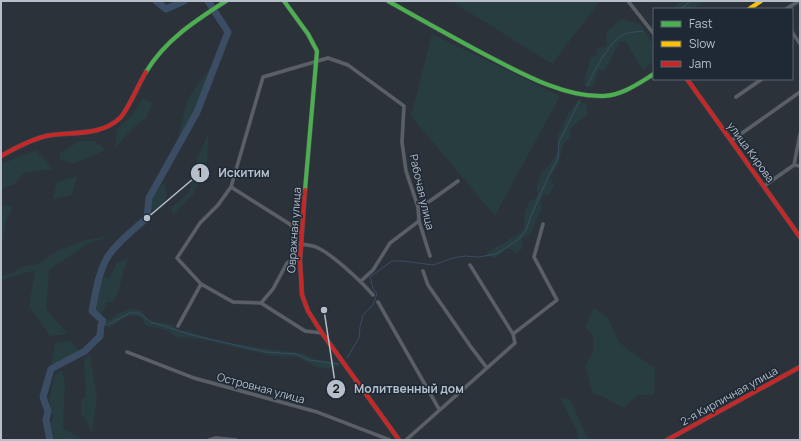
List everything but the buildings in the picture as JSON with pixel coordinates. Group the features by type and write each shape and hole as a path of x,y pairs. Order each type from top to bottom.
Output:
{"main road":[{"path":"1,156 29,142 52,135 94,131 106,128 114,123 121,117 157,55 194,23 226,1"},
{"name":"Овражная улица","path":"284,1 314,43 317,51 300,244 302,295 308,312 322,333 399,440"},
{"path":"388,1 506,65 537,80 580,95 613,95 632,87 653,75"},
{"path":"750,8 761,1"},
{"name":"улица Кирова","path":"688,80 798,231 800,237"},
{"name":"2-я Кирпичная улица","path":"667,440 800,367"}],"street":[{"path":"628,1 653,33"},
{"path":"788,8 799,1"},
{"path":"793,34 800,44"},
{"name":"Рабочая улица","path":"317,61 328,58 348,65 404,106 402,142 406,171 418,207 419,221 430,256"},
{"path":"317,61 263,77 231,187 218,205 200,223 177,258 201,284 233,302 261,303 305,331 322,333"},
{"path":"753,80 756,84"},
{"path":"736,96 761,80"},
{"path":"731,141 800,92"},
{"path":"764,186 794,165 800,134"},
{"path":"794,165 800,166"},
{"path":"418,207 430,201 458,181"},
{"path":"231,187 288,223 301,233"},
{"path":"361,281 373,270 390,243 419,221"},
{"path":"513,334 557,300 534,257 543,224"},
{"path":"300,244 316,247 330,255 361,281 374,295"},
{"path":"261,303 273,288 287,263 291,260 300,260"},
{"path":"406,440 515,343 513,334 470,265"},
{"path":"423,271 428,286 487,368"},
{"path":"178,326 201,284"},
{"path":"378,302 440,409"},
{"name":"Островная улица","path":"127,352 194,378 317,412 390,440"},
{"path":"209,440 216,438 236,440"}],"green space":[{"path":"451,1 600,1 552,64"},
{"path":"680,1 705,1 694,8 674,8"},
{"path":"622,19 640,24 653,44 653,62 643,70 625,41 619,42 604,71 598,70 595,82 590,88 584,85 590,58 597,55 597,49 606,46 607,31"},
{"path":"432,34 560,96 495,216 411,116"},
{"path":"213,64 190,120 177,139 189,97"},
{"path":"143,98 152,103 147,117 132,129 115,148 117,129 132,115"},
{"path":"578,101 586,104 588,114 571,128 570,137 563,145 558,165 550,178 554,186 549,195 543,194 541,201 542,208 531,233 522,239 523,248 517,253 508,248 495,258 488,256 487,253 523,231 525,211 530,201 535,199 538,194 536,188 541,173 550,164 558,151 557,138 569,112"},
{"path":"209,132 207,160 194,193 173,215 171,208 189,193 195,164"},
{"path":"79,141 95,141 105,150 73,164 60,159 60,153"},
{"path":"36,150 53,169 23,173 15,184 1,189 1,164"},
{"path":"77,176 72,195 53,199 57,182"},
{"path":"164,182 167,192 164,206 149,212 154,195"},
{"path":"4,204 13,207 6,221 1,246 1,211"},
{"path":"112,236 89,243 49,270 46,309 68,334 50,336 29,306 35,270 1,280 1,276 14,272 23,266 38,264 57,251 85,240"},
{"path":"128,258 117,295 111,303 107,302 101,316 95,310 97,294 100,289 100,282 105,276 109,279 117,262"},
{"path":"131,308 142,311 149,321 171,324 179,331 188,331 214,340 301,353 319,360 338,362 341,366 329,369 315,367 298,357 272,356 200,339 176,337 168,331 146,325 139,316 128,316 109,328 104,324 119,313"},
{"path":"594,308 608,318 619,342 655,368 654,395 638,395 624,408 602,396 593,394 585,366 593,352 593,335 585,328"},
{"path":"71,341 80,352 51,366 55,343"},
{"path":"90,355 97,399 92,433 85,417 81,416 81,399 86,397 84,359"},
{"path":"62,370 65,384 63,428 83,440 54,440 50,423 53,418 49,400 55,375"},
{"path":"560,398 570,399 588,439 579,440 578,433"}],"waterway":[{"path":"156,1 166,9 184,1"},
{"path":"50,440 46,420 48,411 43,397 51,369 85,351 100,336 103,321 92,311 104,263 110,253 120,242 147,218 149,198 197,112 228,32 208,1"},
{"path":"681,8 691,1"},
{"path":"587,86 593,73 611,45 616,40 626,34 643,31"},
{"path":"347,358 359,338 363,315 373,305 377,294 373,288 370,277 392,261 433,265 453,258 465,256 479,257 496,254 519,239 526,230 548,177 558,158 559,142 580,100"},
{"path":"101,325 107,325 130,313 139,313 151,322 192,335 266,352 296,354 309,360 339,364"}],"traffic: fast":[{"path":"146,72 162,50 171,41 192,24 226,1"},
{"path":"284,1 308,34 317,51 305,190"},
{"path":"388,1 527,76 573,93 589,96 611,95 630,88 653,75"}],"traffic: slow":[{"path":"750,8 761,1"}],"traffic: jam":[{"path":"1,156 23,144 46,136 94,131 112,124 123,114 146,72"},
{"path":"688,80 800,237"},
{"path":"305,190 300,260 302,295 308,311 322,333 399,440"},
{"path":"667,440 800,367"}],"place":[{"name":"Искитим","path":"147,218"},
{"name":"Молитвенный дом","path":"324,310"}]}
